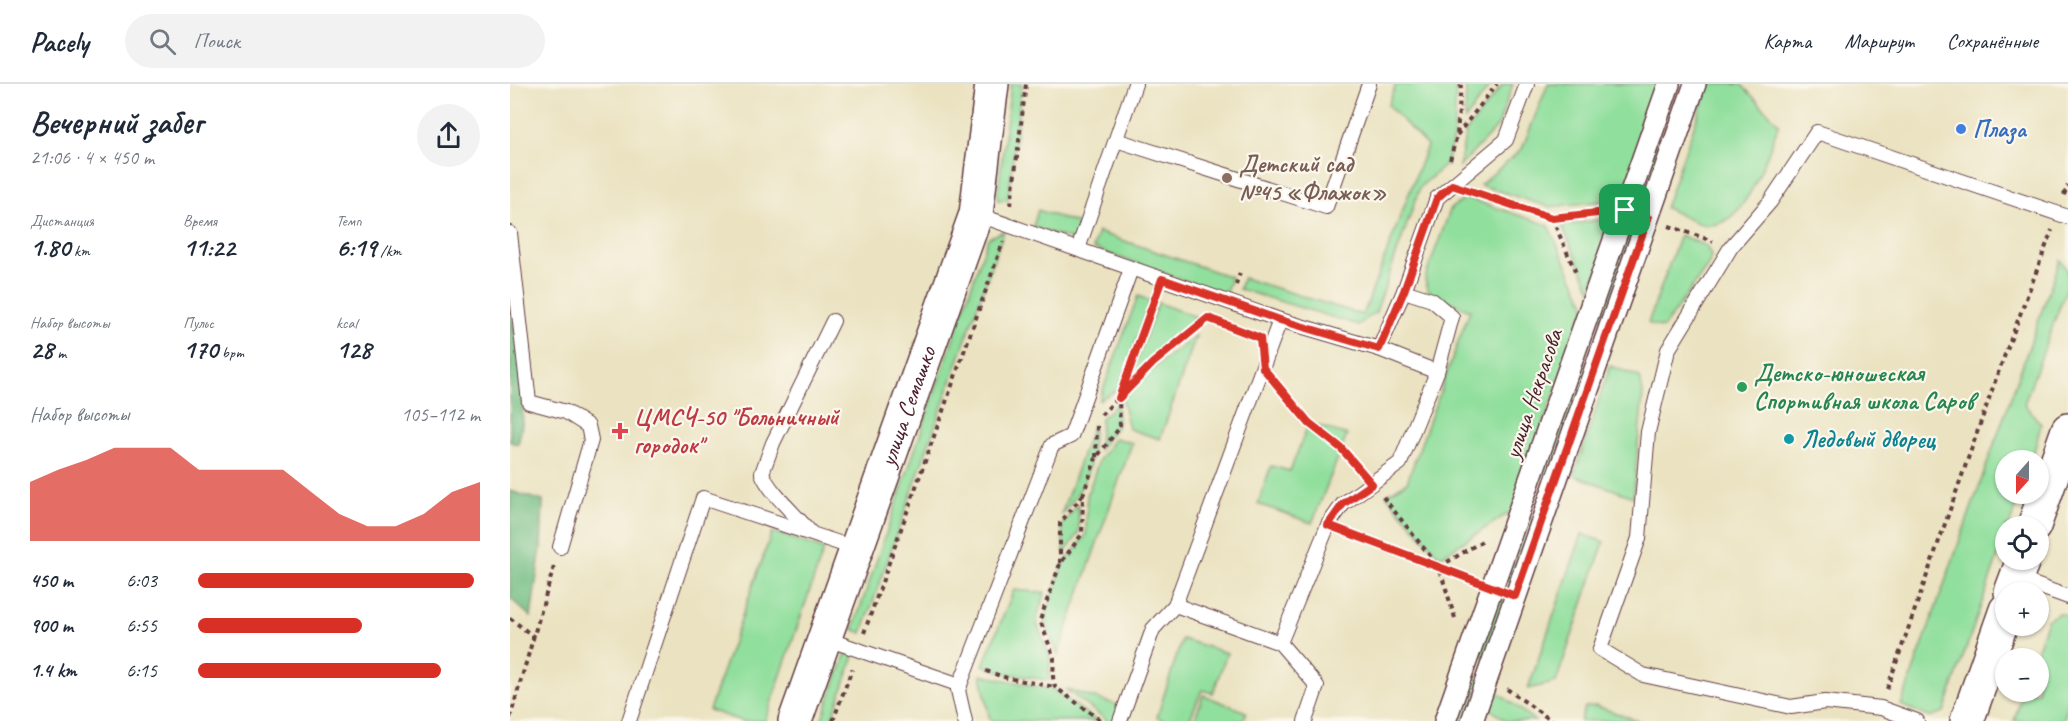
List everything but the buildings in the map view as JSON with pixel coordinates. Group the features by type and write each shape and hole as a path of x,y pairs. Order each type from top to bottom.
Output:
{"street":[{"name":"улица Семашко","path":"795,721 976,214 992,84"},
{"name":"улица Некрасова","path":"1445,721 1669,84"},
{"name":"улица Некрасова","path":"1472,721 1695,84"},
{"path":"2038,516 2068,430"},
{"path":"1967,721 1997,636"}],"lane":[{"path":"1078,249 1135,84"},
{"path":"1116,140 1326,207 1369,84"},
{"path":"1379,349 1404,291 1437,198 1506,140 1527,84"},
{"path":"1917,721 1881,708 1825,702 1791,707 1643,675 1600,649 1640,538 1648,432 1668,350 1731,248 1770,202 1817,132 2063,215"},
{"path":"976,214 1229,303 1379,349 1437,372"},
{"path":"510,233 529,402 566,412 588,426 591,440 560,547"},
{"path":"965,721 958,690 1052,445 1071,436 1131,269"},
{"path":"1280,643 1328,525 1343,504 1400,463 1437,372 1452,317 1432,300 1404,291"},
{"path":"1120,721 1153,629 1175,605 1280,320"},
{"path":"811,534 788,506 767,486 762,473 774,443 833,321"},
{"path":"629,721 703,498 856,549"},
{"path":"2017,577 2068,597"},
{"path":"1175,605 1280,643 1317,686 1305,721"},
{"path":"824,638 960,685"}],"path":[{"path":"1449,166 1457,135 1461,84"},
{"path":"1457,135 1497,84"},
{"path":"1881,708 1998,373 2063,215 2068,184"},
{"path":"1452,185 1552,218 1625,210"},
{"path":"1552,218 1591,306"},
{"path":"1648,218 1731,248"},
{"path":"1096,458 1120,427 1119,398 1162,279"},
{"path":"1055,687 1054,658 1040,620 1060,564 1082,534 1083,495 1096,458 1097,418 1153,363 1229,303"},
{"path":"1208,318 1260,338 1263,368 1309,423 1341,448 1439,567"},
{"path":"1060,564 1060,523 1083,495"},
{"path":"1328,525 1492,588"},
{"path":"510,718 560,547"},
{"path":"510,618 534,637"},
{"path":"968,665 1007,678 1055,687 1102,721"}],"green space":[{"path":"1011,84 1022,84 1008,200 997,200"},
{"path":"1396,84 1456,84 1454,135 1446,164 1420,187 1376,312 1358,325 1239,289 1243,278 1363,315 1427,146 1388,105"},
{"path":"1466,84 1491,84 1465,120"},
{"path":"1503,84 1513,84 1498,126 1459,167 1466,132"},
{"path":"1548,84 1662,84 1622,199 1549,207 1480,185 1522,149"},
{"path":"1709,84 1741,84 1779,124 1762,169 1744,202 1734,214 1722,222 1708,225 1697,223 1665,208"},
{"path":"1654,145 1668,150 1646,210 1633,206"},
{"path":"1467,198 1548,225 1586,306 1512,511 1440,557 1386,495 1407,482 1470,310 1435,296 1427,289 1425,278 1451,208"},
{"path":"1038,210 1079,224 1073,240 1033,227"},
{"path":"1629,215 1644,220 1608,320 1594,315"},
{"path":"1616,217 1591,290 1562,226"},
{"path":"1004,231 862,633 853,629 988,238"},
{"path":"1098,232 1231,277 1225,295 1093,248"},
{"path":"1680,235 1706,246 1711,255 1709,264 1663,328 1648,323"},
{"path":"2060,260 2068,270 2068,284 2024,404 2041,424 2034,450 1995,450 1995,504 2017,504 2012,516 1995,516 1995,565 1944,712 1929,717 1901,705"},
{"path":"1138,296 1150,301 1119,389 1099,400"},
{"path":"510,303 523,391 522,427 518,444 510,442"},
{"path":"1158,303 1202,319 1151,361 1126,388"},
{"path":"1196,336 1160,439 1129,429 1122,399 1161,362"},
{"path":"1578,360 1592,366 1551,478 1537,472"},
{"path":"1610,366 1640,377 1643,393 1633,497 1574,475"},
{"path":"1117,404 1118,424 1099,450 1101,418"},
{"path":"1309,423 1347,435 1312,523 1258,504 1271,466 1290,471"},
{"path":"1093,424 1088,473 1078,493 1061,515"},
{"path":"1115,438 1132,443 1058,654 1044,621 1062,566 1086,535 1087,496 1099,460"},
{"path":"510,491 543,501 541,547 531,617 510,598"},
{"path":"1078,504 1079,533 1064,554 1062,525"},
{"path":"1523,516 1537,521 1515,583 1502,578"},
{"path":"772,532 824,549 765,721 741,721 709,710"},
{"path":"1582,534 1604,542 1556,682 1528,689"},
{"path":"1014,590 1045,593 1036,621 1050,657 1049,680 1008,674 983,665"},
{"path":"1497,598 1509,602 1488,660 1478,651"},
{"path":"2059,613 2068,616 2068,705 2063,721 2014,721 2020,702 2049,702 2049,648 2037,648 2042,636 2049,636 2049,619"},
{"path":"1182,639 1227,653 1213,693 1202,690 1189,721 1167,721 1157,717"},
{"path":"846,653 854,656 831,721 821,721"},
{"path":"1470,672 1481,682 1467,721 1451,721"},
{"path":"981,675 1054,690 1097,721 990,721"},
{"path":"1065,689 1121,706 1116,721 1108,721"},
{"path":"1496,691 1535,721 1506,721 1489,708"},
{"path":"1203,695 1246,712 1243,721 1194,721"},
{"path":"1596,706 1639,721 1580,721 1585,707"}],"place":[{"name":"Плаза","path":"1961,129"},
{"name":"Детский сад №45 «Флажок»","path":"1227,178"},
{"name":"Детско-юношеская Спортивная школа Саров","path":"1742,387"},
{"name":"ЦМСЧ-50 \"Больничный городок\"","path":"620,431"},
{"name":"Ледовый дворец","path":"1789,439"}],"route":[{"path":"1452,185 1552,218 1625,210 1648,218 1515,596 1328,525 1343,504 1372,484 1341,448 1309,423 1263,368 1260,338 1208,318 1153,363 1119,398 1162,279 1280,320 1379,349 1404,291 1437,198 1452,185"}]}
